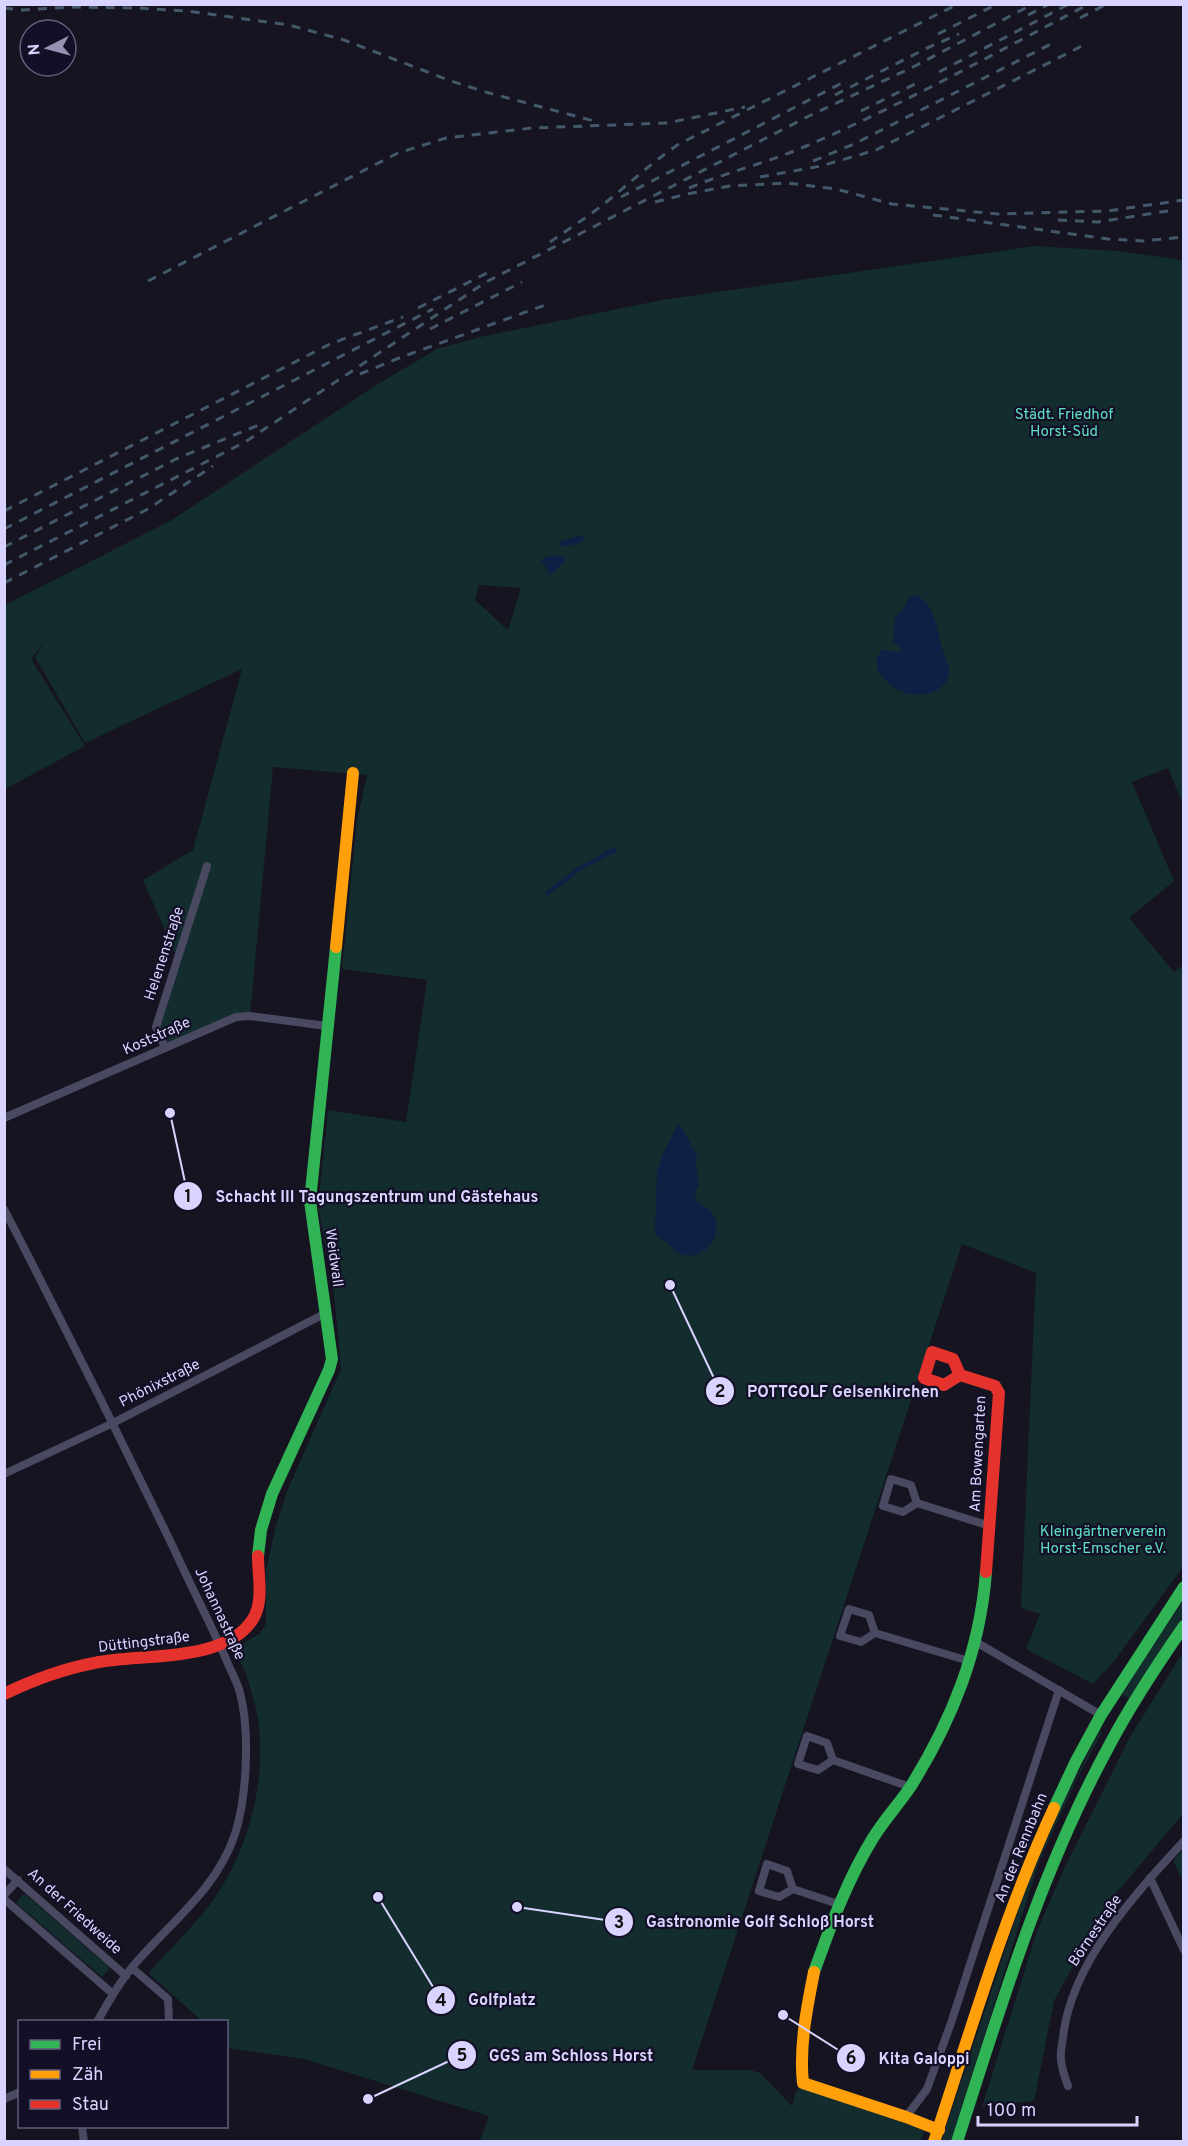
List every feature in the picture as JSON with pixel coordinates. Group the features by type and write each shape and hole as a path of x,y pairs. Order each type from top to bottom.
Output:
{"street":[{"name":"Weidwall","path":"219,1644 252,1620 259,1606 258,1547 263,1520 271,1496 329,1370 331,1347 310,1201 353,773"},
{"name":"Helenenstraße","path":"165,1048 156,1027 207,867"},
{"name":"Koststraße","path":"4,1118 236,1017 250,1016 327,1026"},
{"name":"Johannastraße","path":"4,1209 113,1423 219,1644 240,1692 245,1725 245,1762 236,1833 218,1871 202,1894 132,1968 98,2020"},
{"name":"Phönixstraße","path":"4,1474 113,1423 326,1313"},
{"name":"Am Bowengarten","path":"936,2136 906,2116 809,2086 803,2082 801,2067 814,1973 838,1904 873,1838 910,1787 948,1721 976,1642 985,1586 999,1393 995,1386 960,1375"},
{"name":"Am Bowengarten","path":"891,1479 911,1485 917,1503 903,1512 883,1506 891,1479"},
{"name":"Am Bowengarten","path":"917,1503 990,1526"},
{"name":"An der Rennbahn","path":"936,2136 990,1971 1036,1847 1076,1761 1101,1715 1184,1587"},
{"path":"875,1633 869,1615 849,1609 840,1636 861,1642 875,1633 969,1661"},
{"path":"957,2142 1011,1976 1046,1879 1093,1774 1119,1725 1184,1626"},
{"path":"976,1642 1119,1725"},
{"name":"Düttingstraße","path":"4,1694 47,1676 109,1660 172,1656 200,1651 219,1644"},
{"name":"An der Rennbahn","path":"906,2116 927,2089 951,2023 1059,1690"},
{"path":"807,1736 827,1743 833,1760 819,1770 798,1764 807,1736"},
{"path":"833,1760 910,1787"},
{"name":"Börnestraße","path":"1068,2086 1061,2058 1065,2018 1081,1978 1105,1937 1150,1878 1184,1841"},
{"path":"793,1889 787,1871 767,1864 759,1890 779,1897 793,1889 838,1904"},
{"name":"An der Friedweide","path":"4,1869 126,1976"},
{"path":"1150,1878 1184,1950"},
{"path":"18,1880 4,1897 113,1994"},
{"path":"132,1968 168,1999 169,2020"},
{"path":"4,2099 18,2093"}],"green space":[{"path":"1035,246 1117,251 1183,260 1183,805 1168,768 1132,782 1174,881 1129,918 1174,972 1183,965 1183,1567 1115,1660 1093,1684 1026,1649 1040,1614 1021,1608 1036,1273 962,1244 692,2070 750,2070 760,2073 792,2106 795,2094 801,2086 925,2130 920,2141 480,2141 489,2116 304,2059 228,2048 228,2020 201,2020 148,1973 204,1912 218,1893 241,1849 255,1801 259,1776 259,1727 252,1693 238,1652 245,1642 259,1634 266,1624 266,1571 275,1529 288,1489 341,1369 334,1293 318,1206 328,1110 406,1122 427,980 342,969 357,820 367,775 273,767 250,1016 165,1048 156,1027 178,960 143,880 193,850 242,669 85,743 35,657 47,639 31,659 85,746 5,789 5,605 172,520 373,387 437,349 484,336 662,300","holes":["479,585 521,588 508,630 475,600"]},
{"path":"1183,1601 1183,1616 1129,1698 1121,1694"},
{"path":"1183,1652 1183,1814 1107,1904 1054,2001 1034,2101 982,2107 1037,1931 1064,1869 1130,1737"},
{"path":"1100,1730 1102,1732 1076,1781 1040,1859 951,2141 941,2142 1025,1890 1048,1834"},
{"path":"1183,1849 1183,1881 1173,1861"},
{"path":"24,1893 110,1968 102,1977 16,1903"}],"water":[{"path":"577,536 585,537 585,539 578,544 559,547 560,542"},
{"path":"558,555 566,560 551,575 541,560"},
{"path":"916,595 929,606 932,613 949,666 949,675 940,688 933,692 916,695 893,687 877,670 877,657 882,650 902,651 902,648 893,642 895,618 908,599"},
{"path":"614,847 618,851 583,869 547,896 545,892 578,867"},
{"path":"678,1125 682,1127 697,1156 699,1185 695,1193 696,1201 711,1212 717,1228 712,1243 706,1249 691,1256 678,1252 655,1233 657,1171 663,1153"}],"railway":[{"path":"550,242 679,144 958,4"},
{"path":"938,34 997,4"},
{"path":"4,565 245,442 486,282 809,116 915,66 1033,4"},
{"path":"1028,15 1049,4"},
{"path":"939,72 1069,4"},
{"path":"689,188 790,153 841,131 1089,4"},
{"path":"1080,18 1107,4"},
{"path":"4,8 23,10 71,7 138,8 187,11 289,25 344,40 489,93 594,121"},
{"path":"835,95 959,34"},
{"path":"813,161 854,144 1055,42"},
{"path":"760,177 821,166 876,150 1082,46"},
{"path":"621,197 842,83"},
{"path":"861,111 915,84"},
{"path":"148,281 398,153 446,138 532,128 667,123 745,107"},
{"path":"655,202 730,186 787,183 836,189 892,204 998,214 1107,211 1184,200"},
{"path":"1058,220 1098,222 1174,210"},
{"path":"933,215 1108,239 1143,241 1184,237"},
{"path":"418,308 491,271"},
{"path":"430,329 522,282"},
{"path":"360,374 548,304"},
{"path":"4,529 433,309"},
{"path":"4,511 330,344 403,317"},
{"path":"4,547 176,459 261,424"},
{"path":"4,583 148,509 213,466"}],"traffic: fast":[{"path":"258,1556 261,1530 272,1494 332,1359 310,1201 336,947"},
{"path":"814,1972 855,1870 877,1831 911,1786 951,1710 962,1684 978,1629 986,1572"},
{"path":"1054,1808 1101,1715 1184,1587"},
{"path":"957,2142 1024,1940 1063,1841 1117,1730 1184,1626"}],"traffic: slow":[{"path":"336,947 353,773"},
{"path":"934,2142 1004,1931 1054,1808"},
{"path":"814,1972 803,2041 803,2083 939,2130"}],"traffic: jam":[{"path":"960,1375 944,1385 924,1378 932,1352 953,1359 960,1375 995,1386 999,1393 986,1572"},
{"path":"4,1694 82,1665 180,1654 223,1643 240,1633 253,1619 256,1612 260,1589 258,1556"}],"place":[{"name":"Schacht III Tagungszentrum und Gästehaus","path":"170,1113"},
{"name":"POTTGOLF Gelsenkirchen","path":"670,1285"},
{"name":"Golfplatz","path":"378,1897"},
{"name":"Gastronomie Golf Schloß Horst","path":"517,1907"},
{"name":"Kita Galoppi","path":"783,2015"},
{"name":"GGS am Schloss Horst","path":"368,2099"}],"park label":[{"name":"Städt. Friedhof Horst-Süd","path":"1064,424"},
{"name":"Kleingärtnerverein Horst-Emscher e.V.","path":"1103,1540"}]}
